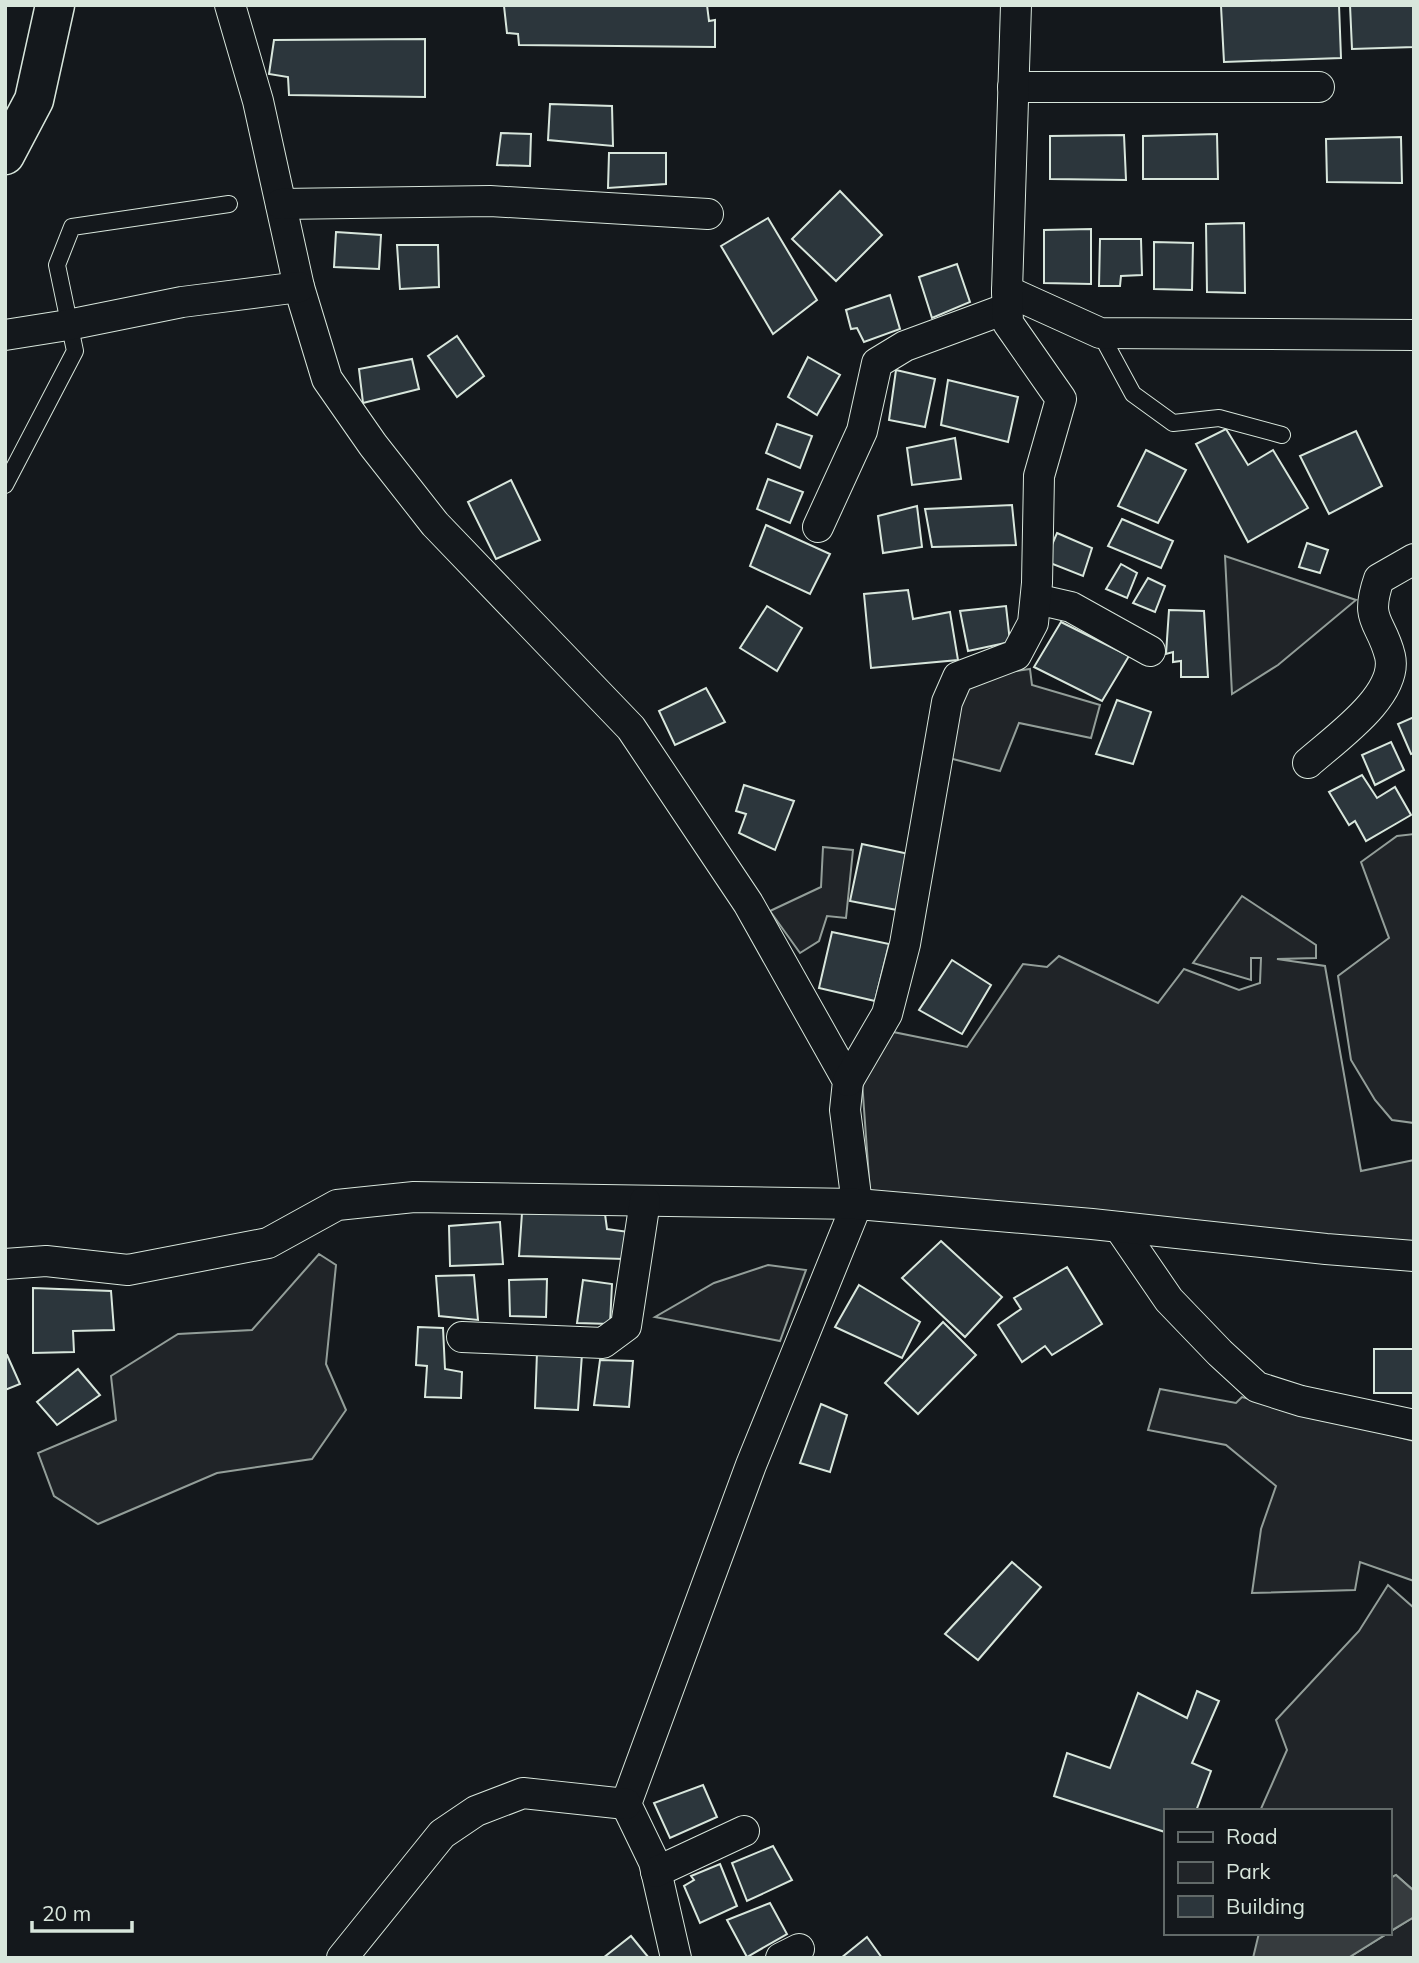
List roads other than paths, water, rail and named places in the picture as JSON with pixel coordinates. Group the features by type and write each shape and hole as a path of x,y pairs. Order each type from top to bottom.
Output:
{"main road":[{"path":"5,155 34,100 55,5"}],"street":[{"path":"230,5 258,101 299,286 327,379 373,445 435,524 631,728 748,903 848,1081"},
{"path":"676,1958 656,1872 626,1804 751,1465 857,1204 845,1110 848,1081 887,1014 905,944 947,702 958,677 1016,655 1033,623 1039,476 1061,399 1008,323 1016,5"},
{"path":"1013,87 1319,87"},
{"path":"281,204 490,201 708,214"},
{"path":"5,335 182,302 299,286"},
{"path":"818,527 862,431 877,363 905,346 1007,300 1100,334 1414,335"},
{"path":"1308,763 1361,716 1385,687 1391,673 1390,655 1375,622 1372,599 1379,579 1414,559"},
{"path":"1036,599 1071,607 1150,651"},
{"path":"5,1264 46,1261 128,1270 268,1243 337,1205 414,1197 857,1204 1414,1256"},
{"path":"461,1337 603,1343 618,1332 626,1326 645,1200"},
{"path":"1119,1227 1169,1300 1257,1387 1301,1401 1414,1424"},
{"path":"342,1958 442,1835 475,1811 523,1793 626,1804"},
{"path":"656,1872 744,1831"}],"lane":[{"path":"5,485 75,351 57,265 72,227 229,204"},
{"path":"1100,334 1133,394 1173,424 1219,418 1282,435"}]}
